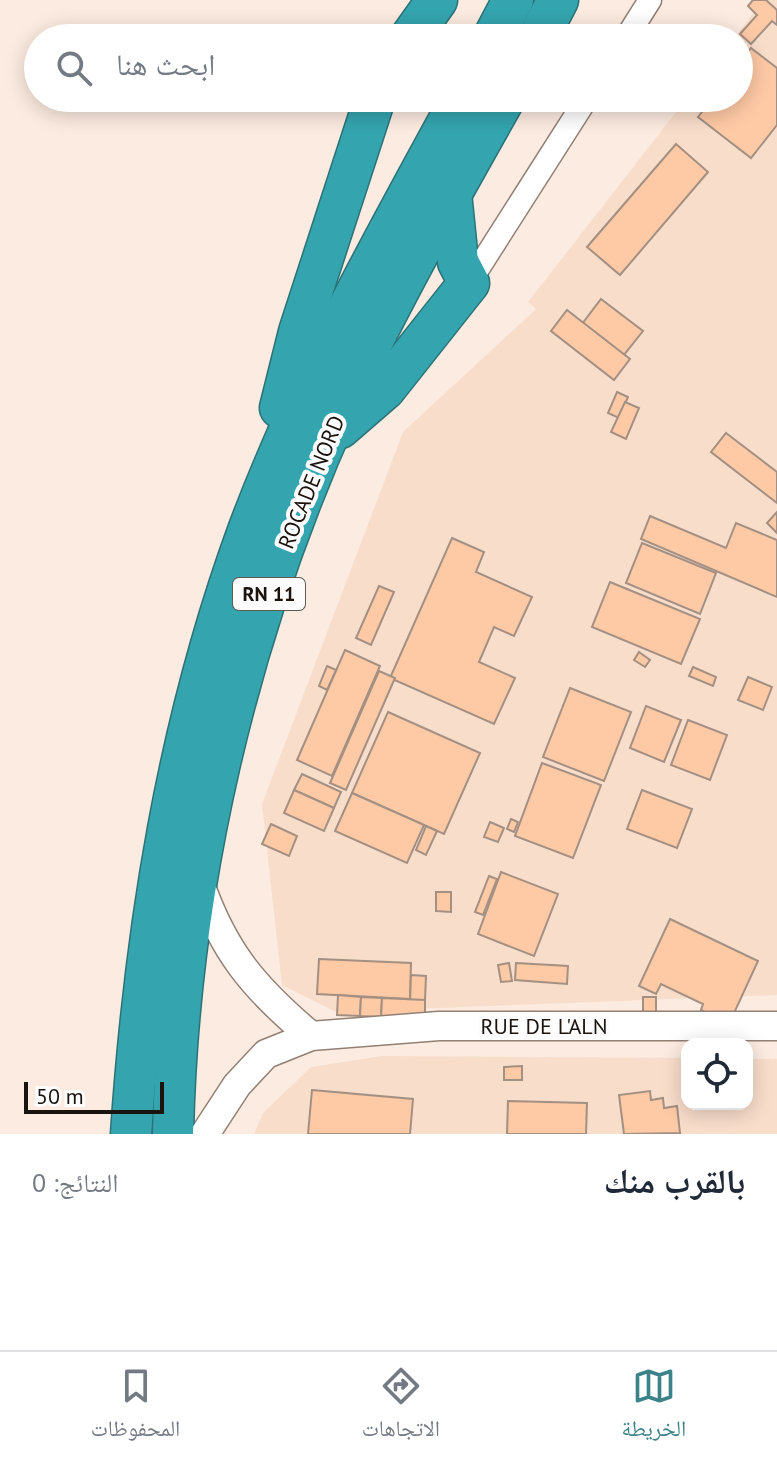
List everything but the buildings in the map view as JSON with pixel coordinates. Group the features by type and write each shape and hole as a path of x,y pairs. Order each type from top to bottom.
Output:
{"highway":[{"path":"420,24 437,0"},
{"path":"500,24 513,0"},
{"path":"545,24 558,0"},
{"path":"249,529 299,332 370,112"},
{"name":"ROCADE NORD","path":"131,1134 141,998 179,768 207,662 249,529 335,330 453,112"},
{"name":"ROCADE NORD","path":"173,1134 198,877 210,801 235,699 283,552 329,438 451,193 497,112"},
{"path":"329,438 385,389 469,283 458,262 451,193"}],"street":[{"path":"635,24 650,0"},
{"path":"469,283 578,112"},
{"path":"198,877 213,922 240,967 265,998 311,1036"},
{"name":"RUE DE L'ALN","path":"205,1134 237,1085 266,1054 311,1036 439,1026 777,1026"}],"shaded area":[{"path":"757,0 777,0 777,995 336,1012 282,985 262,804 403,432 536,309 528,302 676,112 753,112 753,24 745,24 761,3"},
{"path":"382,1056 681,1058 681,1110 753,1110 753,1059 777,1059 777,1134 254,1134 263,1113 311,1067"}]}
